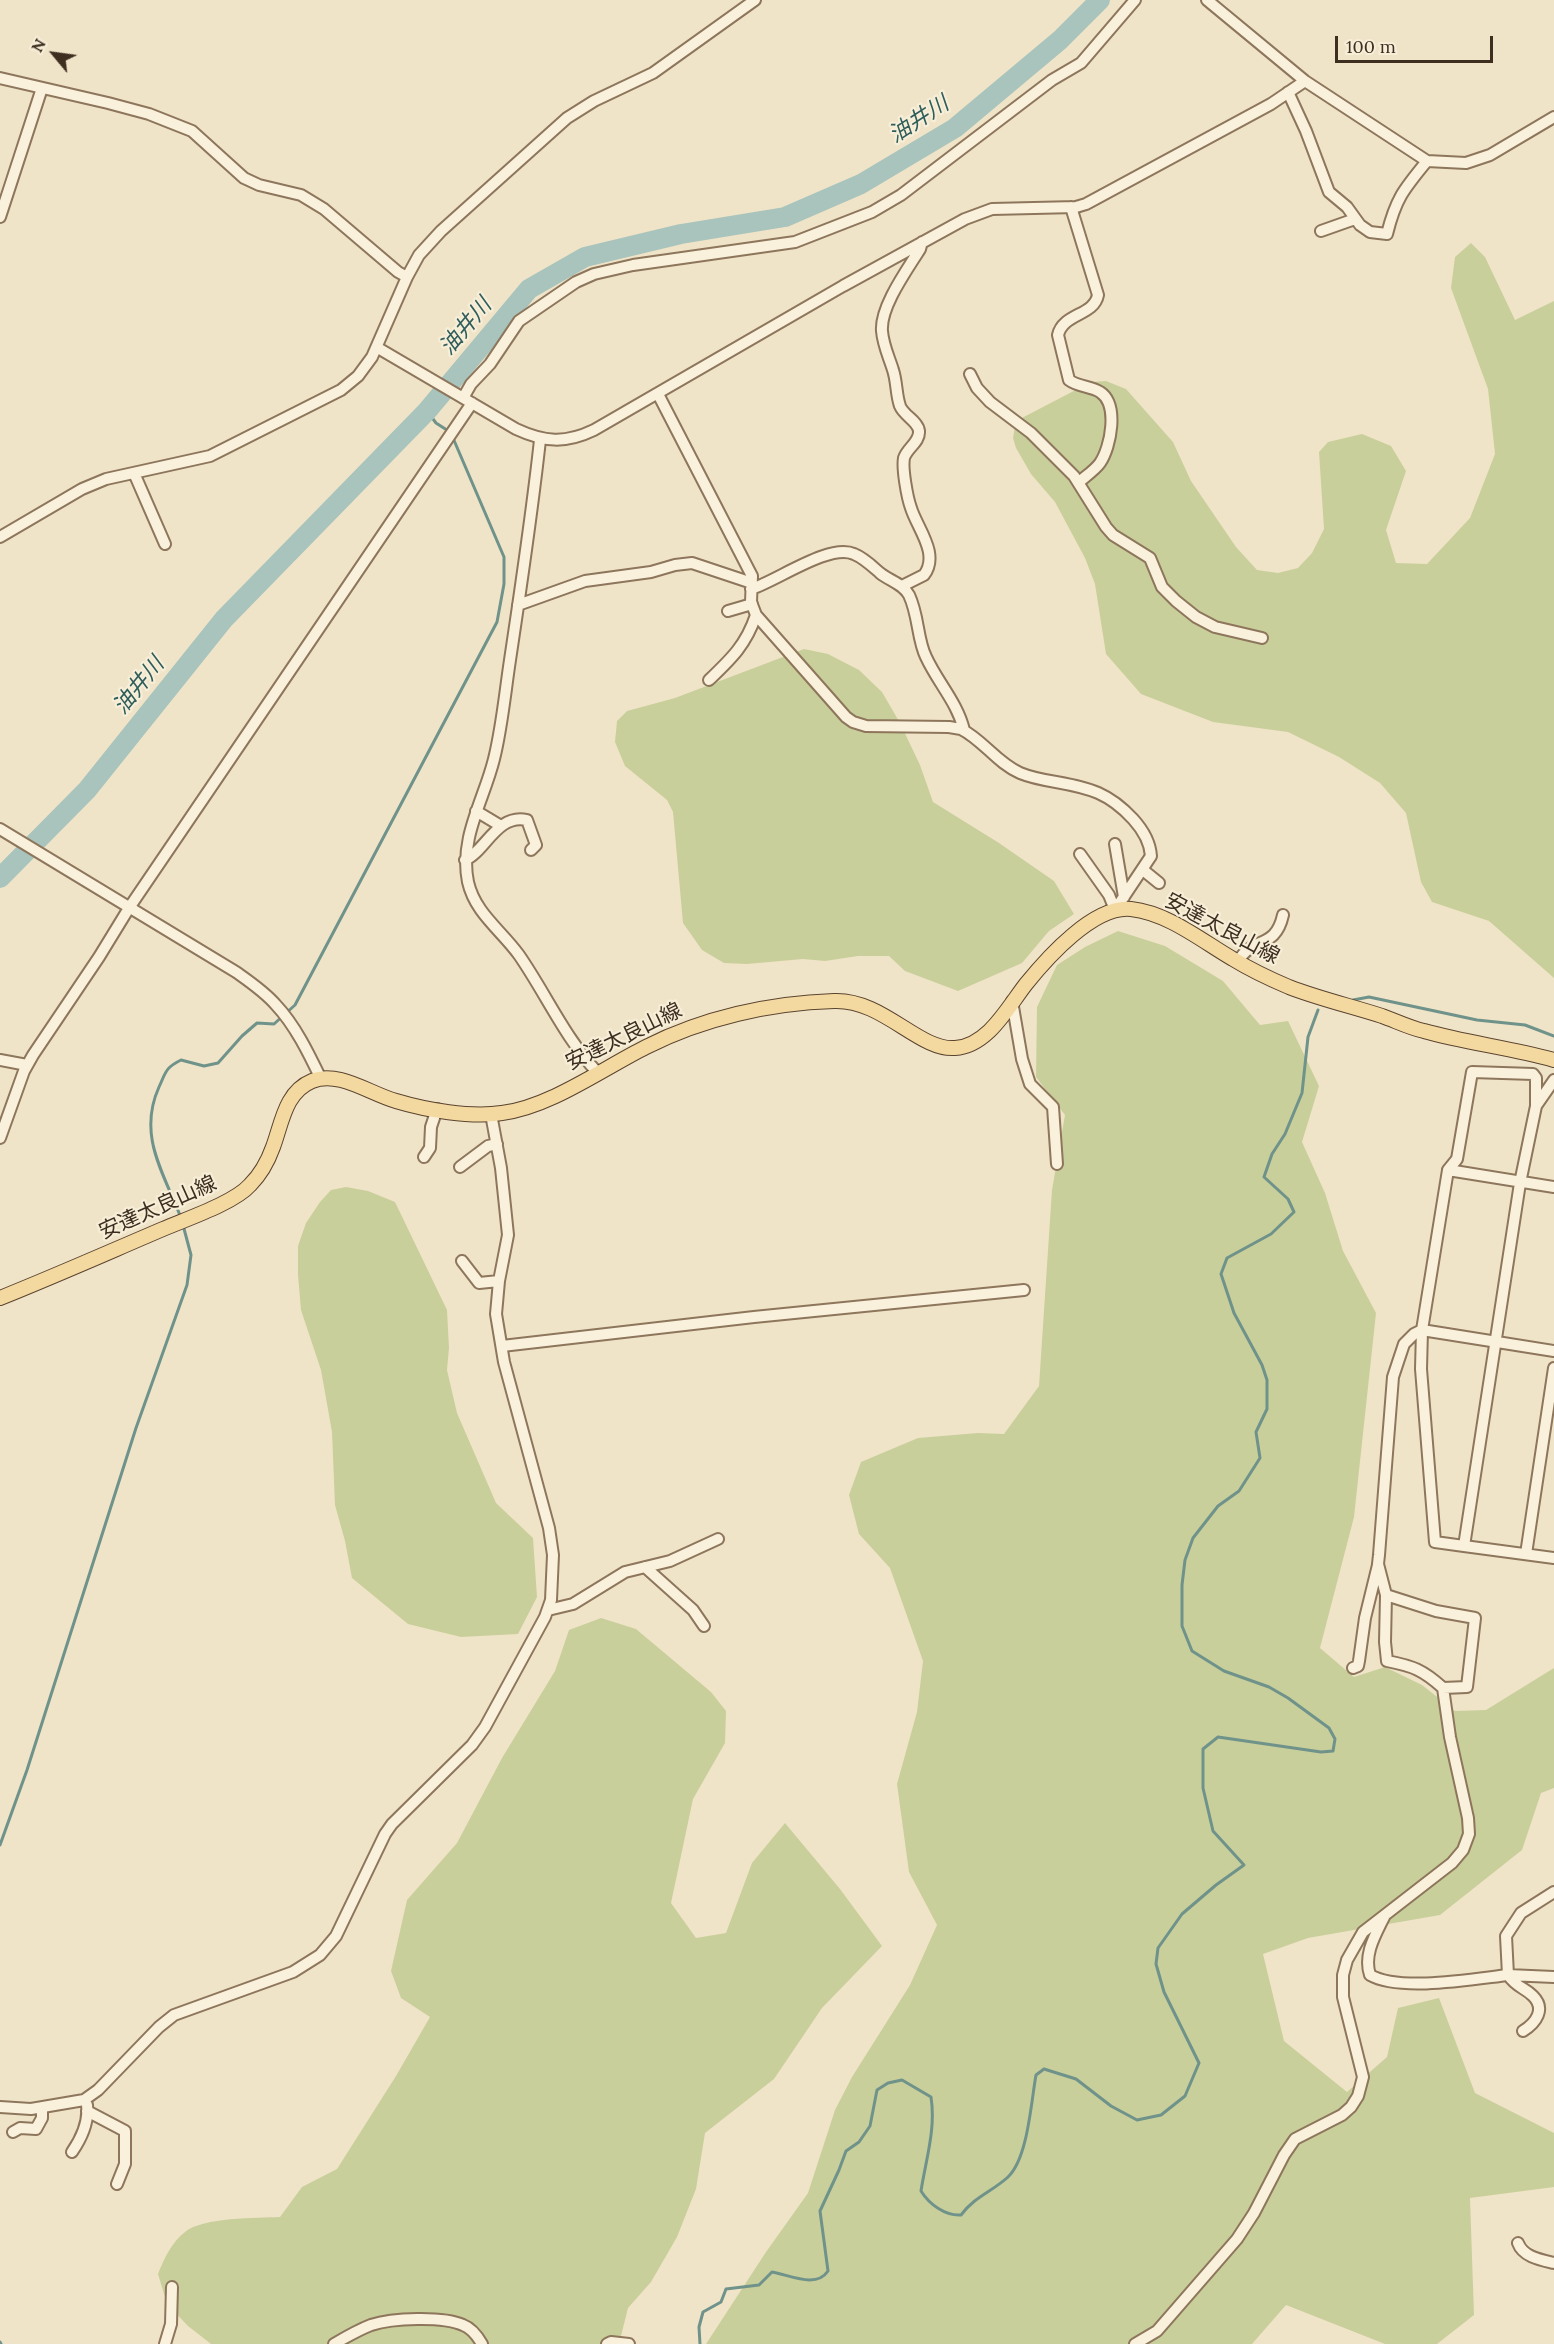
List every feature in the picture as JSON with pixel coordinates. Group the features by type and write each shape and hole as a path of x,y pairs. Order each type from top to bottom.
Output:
{"main road":[{"name":"安達太良山線","path":"0,1298 183,1221 244,1191 251,1185 268,1159 291,1099 305,1085 321,1079 342,1080 397,1101 437,1109 490,1114 521,1109 543,1101 695,1024 752,1010 828,1001 848,1001 869,1007 936,1046 953,1049 967,1046 986,1035 1046,962 1075,935 1103,915 1115,910 1139,911 1165,919 1238,962 1293,988 1424,1031 1554,1060"}],"street":[{"path":"0,537 82,489 106,479 210,456 341,390 358,376 378,348 407,277 419,255 441,231 567,118 594,101 653,72 755,0"},
{"path":"0,1138 27,1065 129,908 452,433 463,398 471,384 490,364 519,321 576,282 594,274 633,265 795,242 861,217 891,201 928,176 1052,80 1081,63 1135,0"},
{"path":"1207,0 1305,81 1427,161 1466,163 1490,155 1554,117"},
{"path":"0,78 108,102 192,131 244,178 259,185 301,195 324,208 398,272 407,277"},
{"path":"378,348 516,429 540,440 572,439 583,436 965,219 992,209 1071,207 1086,204 1271,104 1305,81"},
{"path":"0,217 42,88"},
{"path":"1288,92 1306,131 1329,192 1347,207 1355,219 1370,232 1387,234 1402,192 1427,161"},
{"path":"1071,207 1098,295 1094,304 1063,323 1058,335 1069,380 1074,384 1099,391 1107,400 1111,414 1110,440 1105,454 1096,467 1079,482"},
{"path":"1321,231 1355,219"},
{"path":"902,586 924,575 930,563 925,539 910,507 904,467 904,457 920,432 917,425 906,416 900,406 882,328 890,300 922,242"},
{"path":"970,374 977,388 990,402 1031,433 1079,482 1113,535 1150,558 1162,587 1176,601 1196,617 1215,627 1262,638"},
{"path":"658,394 752,576 752,604 756,615 846,717 866,726 949,727 964,730 1018,772 1036,778 1088,788 1105,795 1119,803 1137,823 1148,841 1151,856 1115,910"},
{"path":"540,440 494,759 476,811 466,846 465,860 470,890 481,914 518,955 560,1022 597,1072"},
{"path":"134,473 165,544"},
{"path":"518,605 585,581 651,572 692,563 752,586 767,584 798,566 836,553 849,552 902,586 914,607 926,658 960,715 964,730"},
{"path":"728,611 752,604"},
{"path":"709,680 740,649 752,629 756,615"},
{"path":"476,811 501,826"},
{"path":"465,860 471,857 482,843 501,826 520,818 527,820 536,845 531,850"},
{"path":"0,829 236,972 262,991 278,1006 321,1079"},
{"path":"1115,844 1124,897"},
{"path":"1080,854 1109,895 1115,910"},
{"path":"1143,870 1159,883"},
{"path":"1238,962 1247,948 1271,939 1281,925 1283,915"},
{"path":"1012,1001 1022,1059 1030,1084 1053,1107 1057,1164"},
{"path":"0,1060 27,1065"},
{"path":"1464,1546 1520,1183 1536,1106 1536,1078 1533,1074 1473,1072 1456,1159 1448,1170 1422,1330 1421,1369 1435,1542 1464,1546 1526,1554 1554,1558"},
{"path":"1536,1106 1554,1080"},
{"path":"424,1157 430,1148 431,1127 437,1109"},
{"path":"0,2107 42,2107 86,2099 174,2015 293,1972 309,1964 327,1948 336,1936 385,1834 472,1745 494,1713 548,1610 553,1580 550,1537 544,1503 502,1346 496,1314 499,1281 508,1235 497,1144 490,1114"},
{"path":"459,1167 488,1146 497,1144"},
{"path":"1448,1170 1554,1187"},
{"path":"462,1260 479,1282 499,1281"},
{"path":"502,1346 748,1317 1024,1290"},
{"path":"1353,1668 1358,1666 1365,1618 1378,1564 1393,1377 1404,1344 1422,1330 1554,1352"},
{"path":"1526,1554 1554,1368"},
{"path":"548,1610 573,1604 625,1572 670,1561 718,1539"},
{"path":"1135,2344 1156,2331 1237,2239 1254,2213 1284,2154 1295,2139 1342,2115 1351,2107 1358,2096 1363,2077 1343,1997 1343,1975 1353,1946 1363,1932 1452,1863 1463,1850 1469,1834 1468,1818 1450,1737 1443,1688 1427,1673 1414,1666 1387,1661 1386,1595 1378,1564"},
{"path":"645,1568 688,1605 704,1626"},
{"path":"1386,1595 1436,1611 1475,1618 1467,1687 1443,1688"},
{"path":"1523,2031 1536,2021 1539,2008 1533,1996 1515,1985 1508,1975 1506,1936 1521,1913 1554,1892"},
{"path":"1387,1912 1368,1957 1367,1966 1370,1975 1378,1980 1409,1984 1508,1975 1554,1977"},
{"path":"72,2152 80,2141 87,2111 86,2099"},
{"path":"13,2132 20,2128 36,2129 42,2118 42,2107"},
{"path":"87,2111 125,2131 124,2164 117,2184"},
{"path":"1518,2243 1522,2251 1528,2255 1554,2263"},
{"path":"165,2344 171,2324 172,2288"},
{"path":"334,2344 373,2324 449,2320 465,2325 482,2344"},
{"path":"607,2344 611,2342 629,2344"}],"green space":[{"path":"1471,243 1485,257 1515,320 1554,301 1554,978 1489,921 1432,902 1421,882 1406,813 1380,783 1339,757 1288,732 1213,722 1141,694 1106,654 1095,584 1085,558 1055,502 1031,474 1013,438 1016,421 1091,382 1106,381 1126,389 1173,442 1191,481 1236,547 1257,570 1278,573 1298,568 1312,553 1324,529 1319,452 1328,442 1362,434 1391,446 1406,471 1386,530 1396,563 1427,564 1470,518 1495,454 1488,389 1451,288 1455,257"},
{"path":"804,649 828,654 859,670 882,692 920,765 933,802 1054,881 1074,914 1049,931 1022,963 958,991 905,971 889,956 858,956 825,961 803,959 747,964 724,963 702,950 683,923 673,812 667,800 625,766 615,742 617,721 627,711 675,698"},
{"path":"1118,931 1165,946 1223,981 1260,1025 1288,1021 1319,1086 1302,1142 1325,1193 1343,1251 1376,1313 1354,1517 1320,1648 1354,1677 1385,1667 1422,1685 1455,1711 1486,1710 1554,1668 1554,1788 1541,1793 1522,1850 1440,1915 1308,1938 1263,1954 1284,2041 1347,2092 1387,2057 1398,2008 1439,1998 1475,2093 1554,2133 1554,2187 1470,2198 1474,2315 1437,2344 1385,2344 1286,2305 1252,2344 706,2344 808,2193 835,2110 852,2077 910,1985 937,1925 909,1872 897,1784 917,1712 923,1661 890,1568 859,1534 849,1495 861,1462 918,1438 978,1433 1004,1434 1039,1386 1052,1190 1065,1115 1036,1077 1037,1007 1057,965 1085,947"},
{"path":"346,1187 368,1191 395,1202 447,1310 449,1348 447,1370 457,1413 496,1503 533,1538 537,1597 518,1634 461,1637 408,1624 352,1578 335,1505 332,1432 321,1370 301,1310 298,1275 298,1246 306,1223 331,1190"},
{"path":"601,1618 636,1629 711,1692 726,1711 725,1743 693,1799 671,1903 696,1938 726,1933 752,1863 785,1823 840,1889 882,1946 822,2008 774,2079 705,2133 696,2189 677,2237 651,2282 628,2308 619,2344 211,2344 188,2326 167,2304 158,2274 165,2257 180,2236 204,2223 231,2219 280,2217 302,2187 337,2169 430,2017 401,1998 391,1971 407,1900 457,1843 502,1758 555,1671 569,1630"}],"waterway":[{"name":"油井川","path":"0,878 87,790 224,619 427,411 529,289 585,257 681,234 785,217 861,184 955,128 1060,40 1100,0"},
{"path":"427,411 436,423 450,432"},
{"path":"181,1218 155,1154 152,1138 153,1105 165,1074 172,1065 181,1060 204,1066 218,1063 257,1023 274,1024 295,1005 497,622 504,584 504,557 453,438"},
{"path":"1353,1000 1369,997 1477,1020 1525,1025 1554,1036"},
{"path":"700,2344 699,2327 703,2312 721,2302 726,2289 759,2285 772,2272 810,2280 817,2279 828,2271 820,2211 846,2151 859,2142 870,2126 877,2090 888,2083 902,2080 931,2097 931,2132 921,2191 938,2208 955,2215 961,2215 972,2203 1008,2177 1015,2168 1024,2143 1036,2075 1044,2069 1076,2079 1111,2106 1137,2120 1161,2115 1185,2096 1199,2063 1164,1992 1156,1964 1158,1948 1182,1914 1244,1865 1213,1831 1203,1788 1203,1749 1218,1737 1321,1752 1333,1751 1335,1739 1329,1728 1288,1698 1269,1687 1224,1671 1192,1651 1182,1626 1182,1585 1185,1560 1193,1538 1218,1506 1239,1491 1260,1458 1256,1432 1267,1409 1267,1380 1262,1365 1234,1313 1221,1274 1227,1258 1271,1234 1294,1212 1288,1199 1264,1177 1272,1154 1285,1134 1302,1093 1308,1037 1318,1010"},
{"path":"0,1845 27,1770 136,1428 187,1285 191,1255 183,1225"}]}
